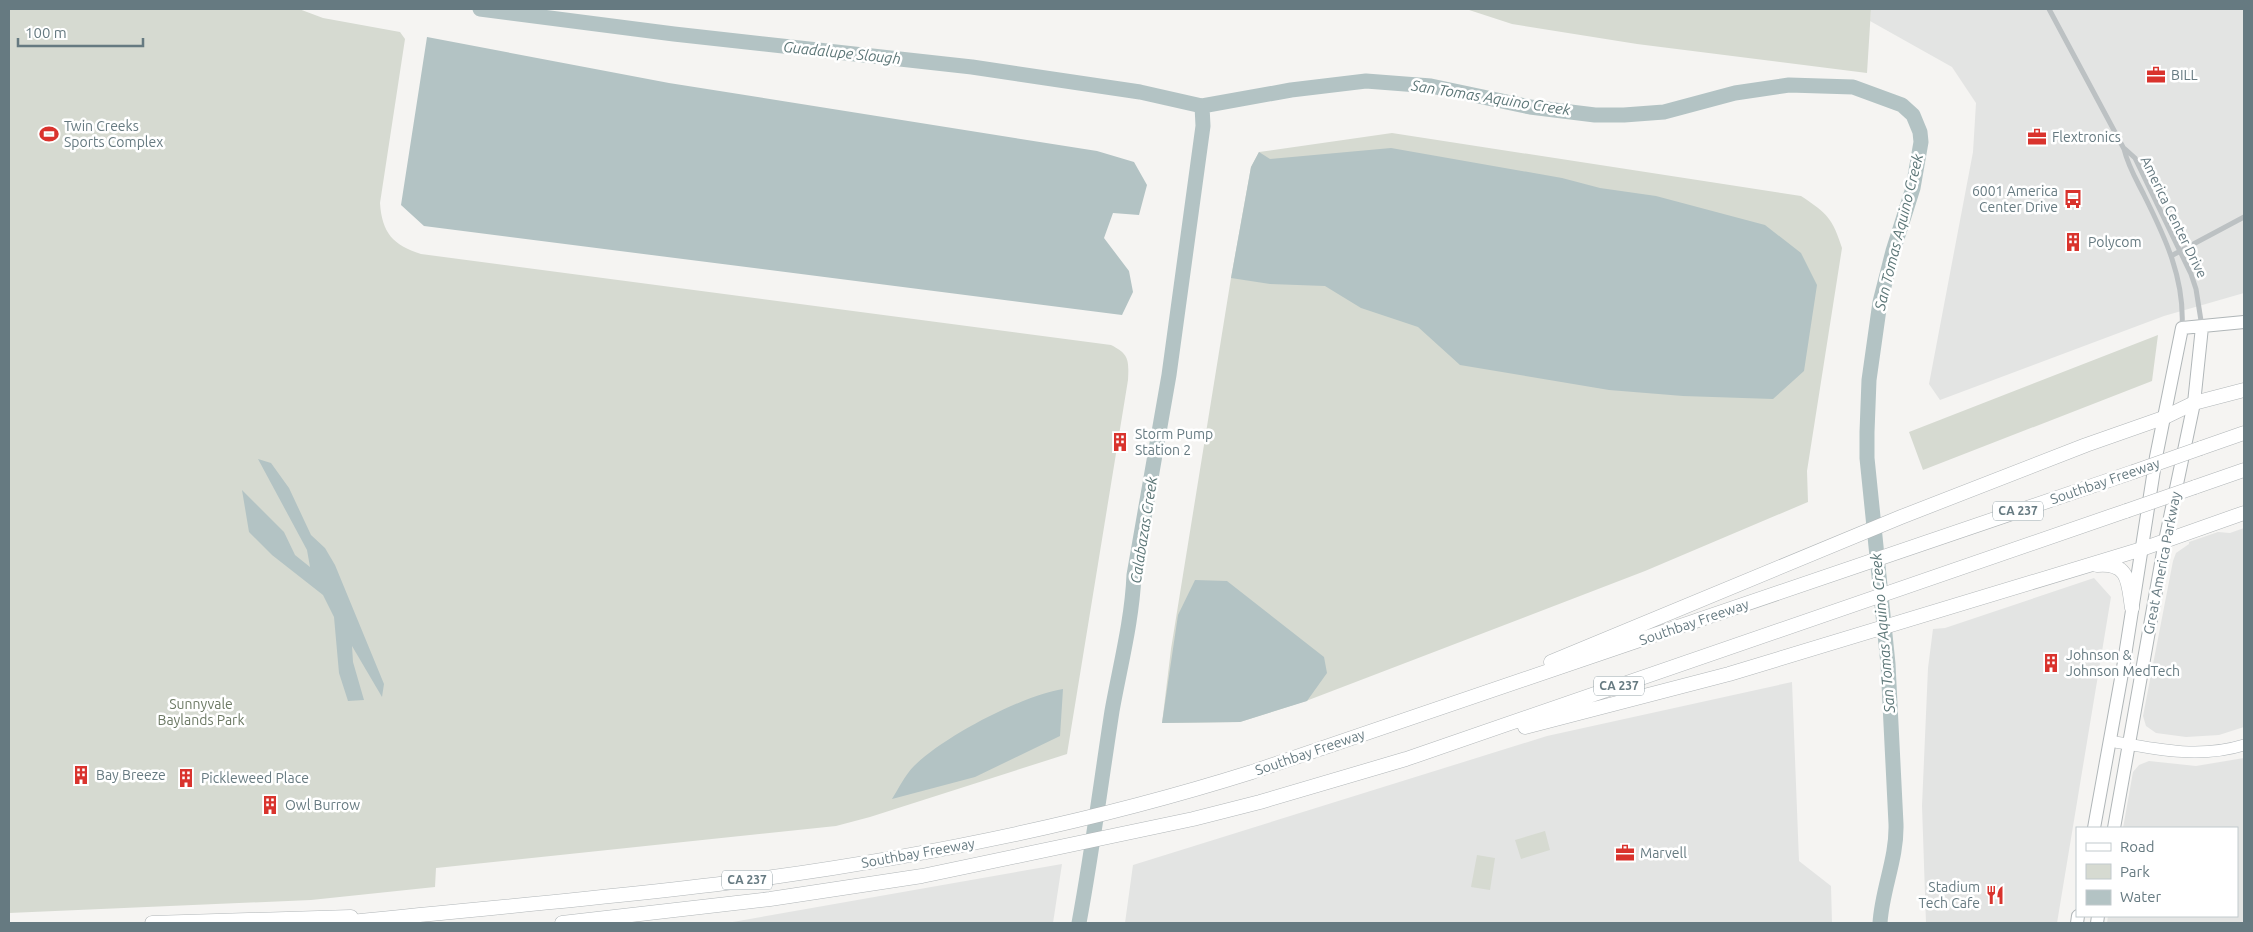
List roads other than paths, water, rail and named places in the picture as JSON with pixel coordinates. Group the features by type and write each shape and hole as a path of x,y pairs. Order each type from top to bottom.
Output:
{"highway":[{"path":"1463,700 1901,517 2086,445 2163,418 2194,403 2244,390"},
{"name":"Southbay Freeway","path":"341,923 764,878 983,842 1116,812 1252,772 2244,434"},
{"name":"Southbay Freeway","path":"562,923 845,888 979,865 1193,819 1250,804 1406,759 2244,470"},
{"path":"1406,759 1729,674 2142,549 2244,513"},
{"path":"2084,566 2114,565 2123,570 2128,579 2132,608"},
{"path":"152,923 422,914"}],"main road":[{"path":"2182,328 2244,322"},
{"name":"Great America Parkway","path":"2114,827 2165,541 2194,403 2202,327"},
{"name":"Great America Parkway","path":"2094,827 2163,418 2182,328"}],"street":[{"name":"America Center Drive","path":"2049,9 2124,148 2130,169 2171,256 2179,278 2183,313 2182,328"},
{"name":"America Center Drive","path":"2124,148 2135,158 2181,251 2196,289 2202,327"},
{"path":"2171,256 2244,217"},
{"path":"2110,741 2189,753 2218,751 2244,744"}],"water":[{"path":"427,37 669,83 1097,151 1134,162 1147,185 1139,215 1113,213 1104,238 1129,271 1133,292 1122,315 424,226 401,205"},
{"path":"1391,148 1562,178 1600,188 1656,196 1765,225 1801,253 1817,285 1804,371 1773,399 1683,396 1609,390 1460,365 1418,327 1361,308 1325,286 1270,284 1231,278 1251,167 1259,152 1270,159"},
{"path":"258,459 271,463 289,488 311,535 325,548 335,565 384,684 382,697 352,646 353,662 364,700 348,701 339,673 334,617 323,595 272,555 249,532 242,490 284,532 295,555 310,567 307,550"},
{"path":"1195,580 1227,581 1324,657 1327,673 1307,701 1240,722 1162,723 1178,615"},
{"path":"1063,689 1060,736 975,777 892,799 914,766 944,742 984,719 1026,700"}],"waterway":[{"name":"San Tomas Aquino Creek","path":"480,9 674,34 972,67 1140,92 1202,106 1291,90 1366,81 1431,86 1530,107 1595,115 1664,112 1735,93 1789,85 1853,87 1902,105 1913,115 1920,132 1921,142 1913,188 1893,251 1880,302 1869,380 1867,432 1867,458 1888,664 1896,824 1892,862 1883,898 1880,923"},
{"name":"Calabazas Creek","path":"1079,923 1112,711 1128,626 1134,575 1169,375 1203,126 1202,106"}],"place":[{"name":"BILL","path":"2156,75"},
{"name":"Twin Creeks Sports Complex","path":"49,134"},
{"name":"Flextronics","path":"2037,137"},
{"name":"6001 America Center Drive","path":"2073,199"},
{"name":"Polycom","path":"2073,242"},
{"name":"Storm Pump Station 2","path":"1120,442"},
{"name":"Johnson & Johnson MedTech","path":"2051,663"},
{"name":"Bay Breeze","path":"81,775"},
{"name":"Pickleweed Place","path":"186,778"},
{"name":"Owl Burrow","path":"270,805"},
{"name":"Marvell","path":"1625,853"},
{"name":"Stadium Tech Cafe","path":"1995,895"}],"water label":[{"name":"Guadalupe Slough","path":"842,53"}],"park label":[{"name":"Sunnyvale Baylands Park","path":"201,712"}]}
